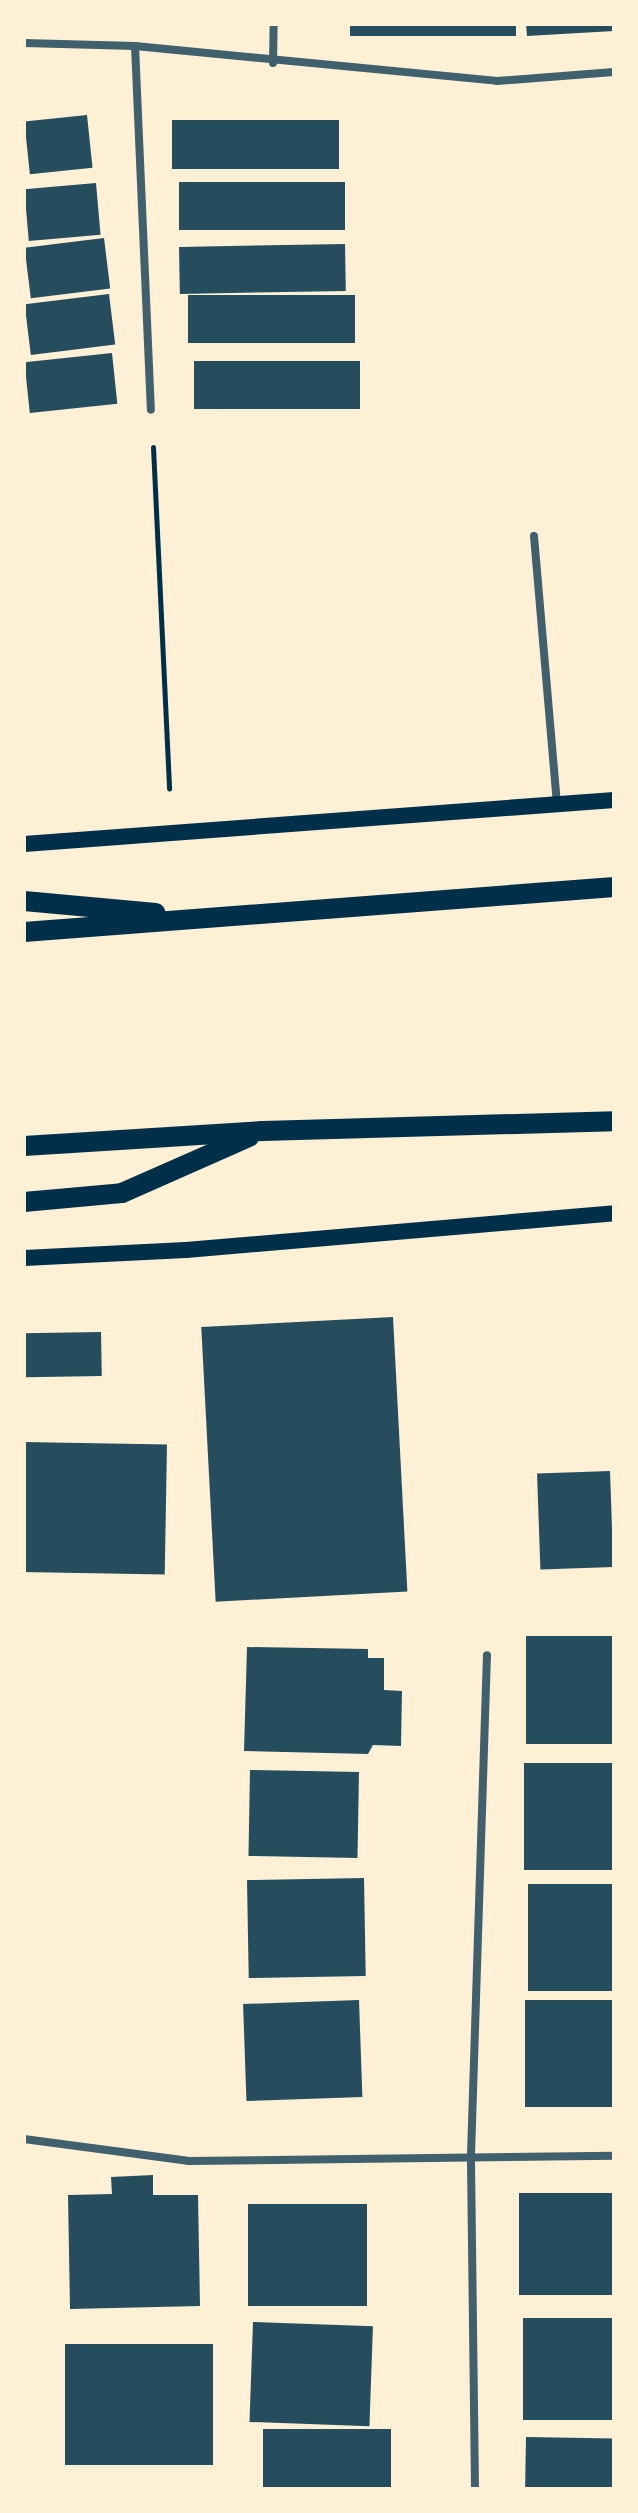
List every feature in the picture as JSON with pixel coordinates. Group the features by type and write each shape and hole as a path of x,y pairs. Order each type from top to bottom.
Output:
{"main road":[{"path":"24,844 614,800"},
{"path":"24,932 614,887"},
{"path":"24,901 211,918"},
{"path":"24,1146 263,1131 614,1121"},
{"path":"24,1202 122,1193 263,1131"},
{"path":"24,1258 186,1250 614,1213"}],"street":[{"path":"273,63 274,24"},
{"path":"24,43 135,46 273,63 497,81 614,72"},
{"path":"135,46 151,410"},
{"path":"534,536 557,805"},
{"path":"475,2489 471,2155 487,1655"},
{"path":"24,2139 188,2161 471,2155 614,2156"}],"path":[{"path":"151,410 171,834"}],"building":[{"path":"350,24 516,24 516,36 350,36"},
{"path":"526,24 614,24 614,31 527,36"},
{"path":"87,115 93,168 30,174 24,122"},
{"path":"172,120 339,120 339,169 172,169"},
{"path":"179,182 345,182 345,230 179,230"},
{"path":"96,183 101,235 29,241 24,189"},
{"path":"104,238 110,289 31,298 25,248"},
{"path":"345,244 346,291 180,294 179,247"},
{"path":"109,294 115,345 31,355 25,304"},
{"path":"188,295 355,295 355,343 188,343"},
{"path":"112,353 117,404 30,413 24,362"},
{"path":"194,361 360,361 360,409 194,409"},
{"path":"393,1317 407,1592 216,1602 201,1327"},
{"path":"101,1332 102,1376 25,1377 24,1333"},
{"path":"24,1442 167,1444 165,1574 24,1572"},
{"path":"610,1471 613,1567 540,1569 537,1474"},
{"path":"526,1636 614,1636 614,1744 526,1744"},
{"path":"247,1647 368,1649 368,1658 384,1658 384,1690 402,1691 401,1746 373,1745 368,1754 244,1751"},
{"path":"524,1763 614,1763 614,1870 524,1870"},
{"path":"250,1770 359,1772 357,1858 248,1856"},
{"path":"364,1878 366,1976 249,1978 247,1880"},
{"path":"528,1884 614,1884 614,1991 528,1991"},
{"path":"359,2000 362,2097 246,2101 243,2004"},
{"path":"525,2000 614,2000 614,2107 525,2107"},
{"path":"153,2175 153,2195 198,2195 200,2306 70,2309 68,2195 112,2194 111,2177"},
{"path":"519,2193 614,2193 614,2295 519,2295"},
{"path":"248,2204 367,2204 367,2306 248,2306"},
{"path":"523,2318 614,2318 614,2420 523,2420"},
{"path":"253,2322 373,2326 369,2426 250,2422"},
{"path":"65,2344 213,2344 213,2465 65,2465"},
{"path":"263,2429 391,2429 391,2489 263,2489"},
{"path":"526,2437 614,2439 613,2489 525,2489"}]}
